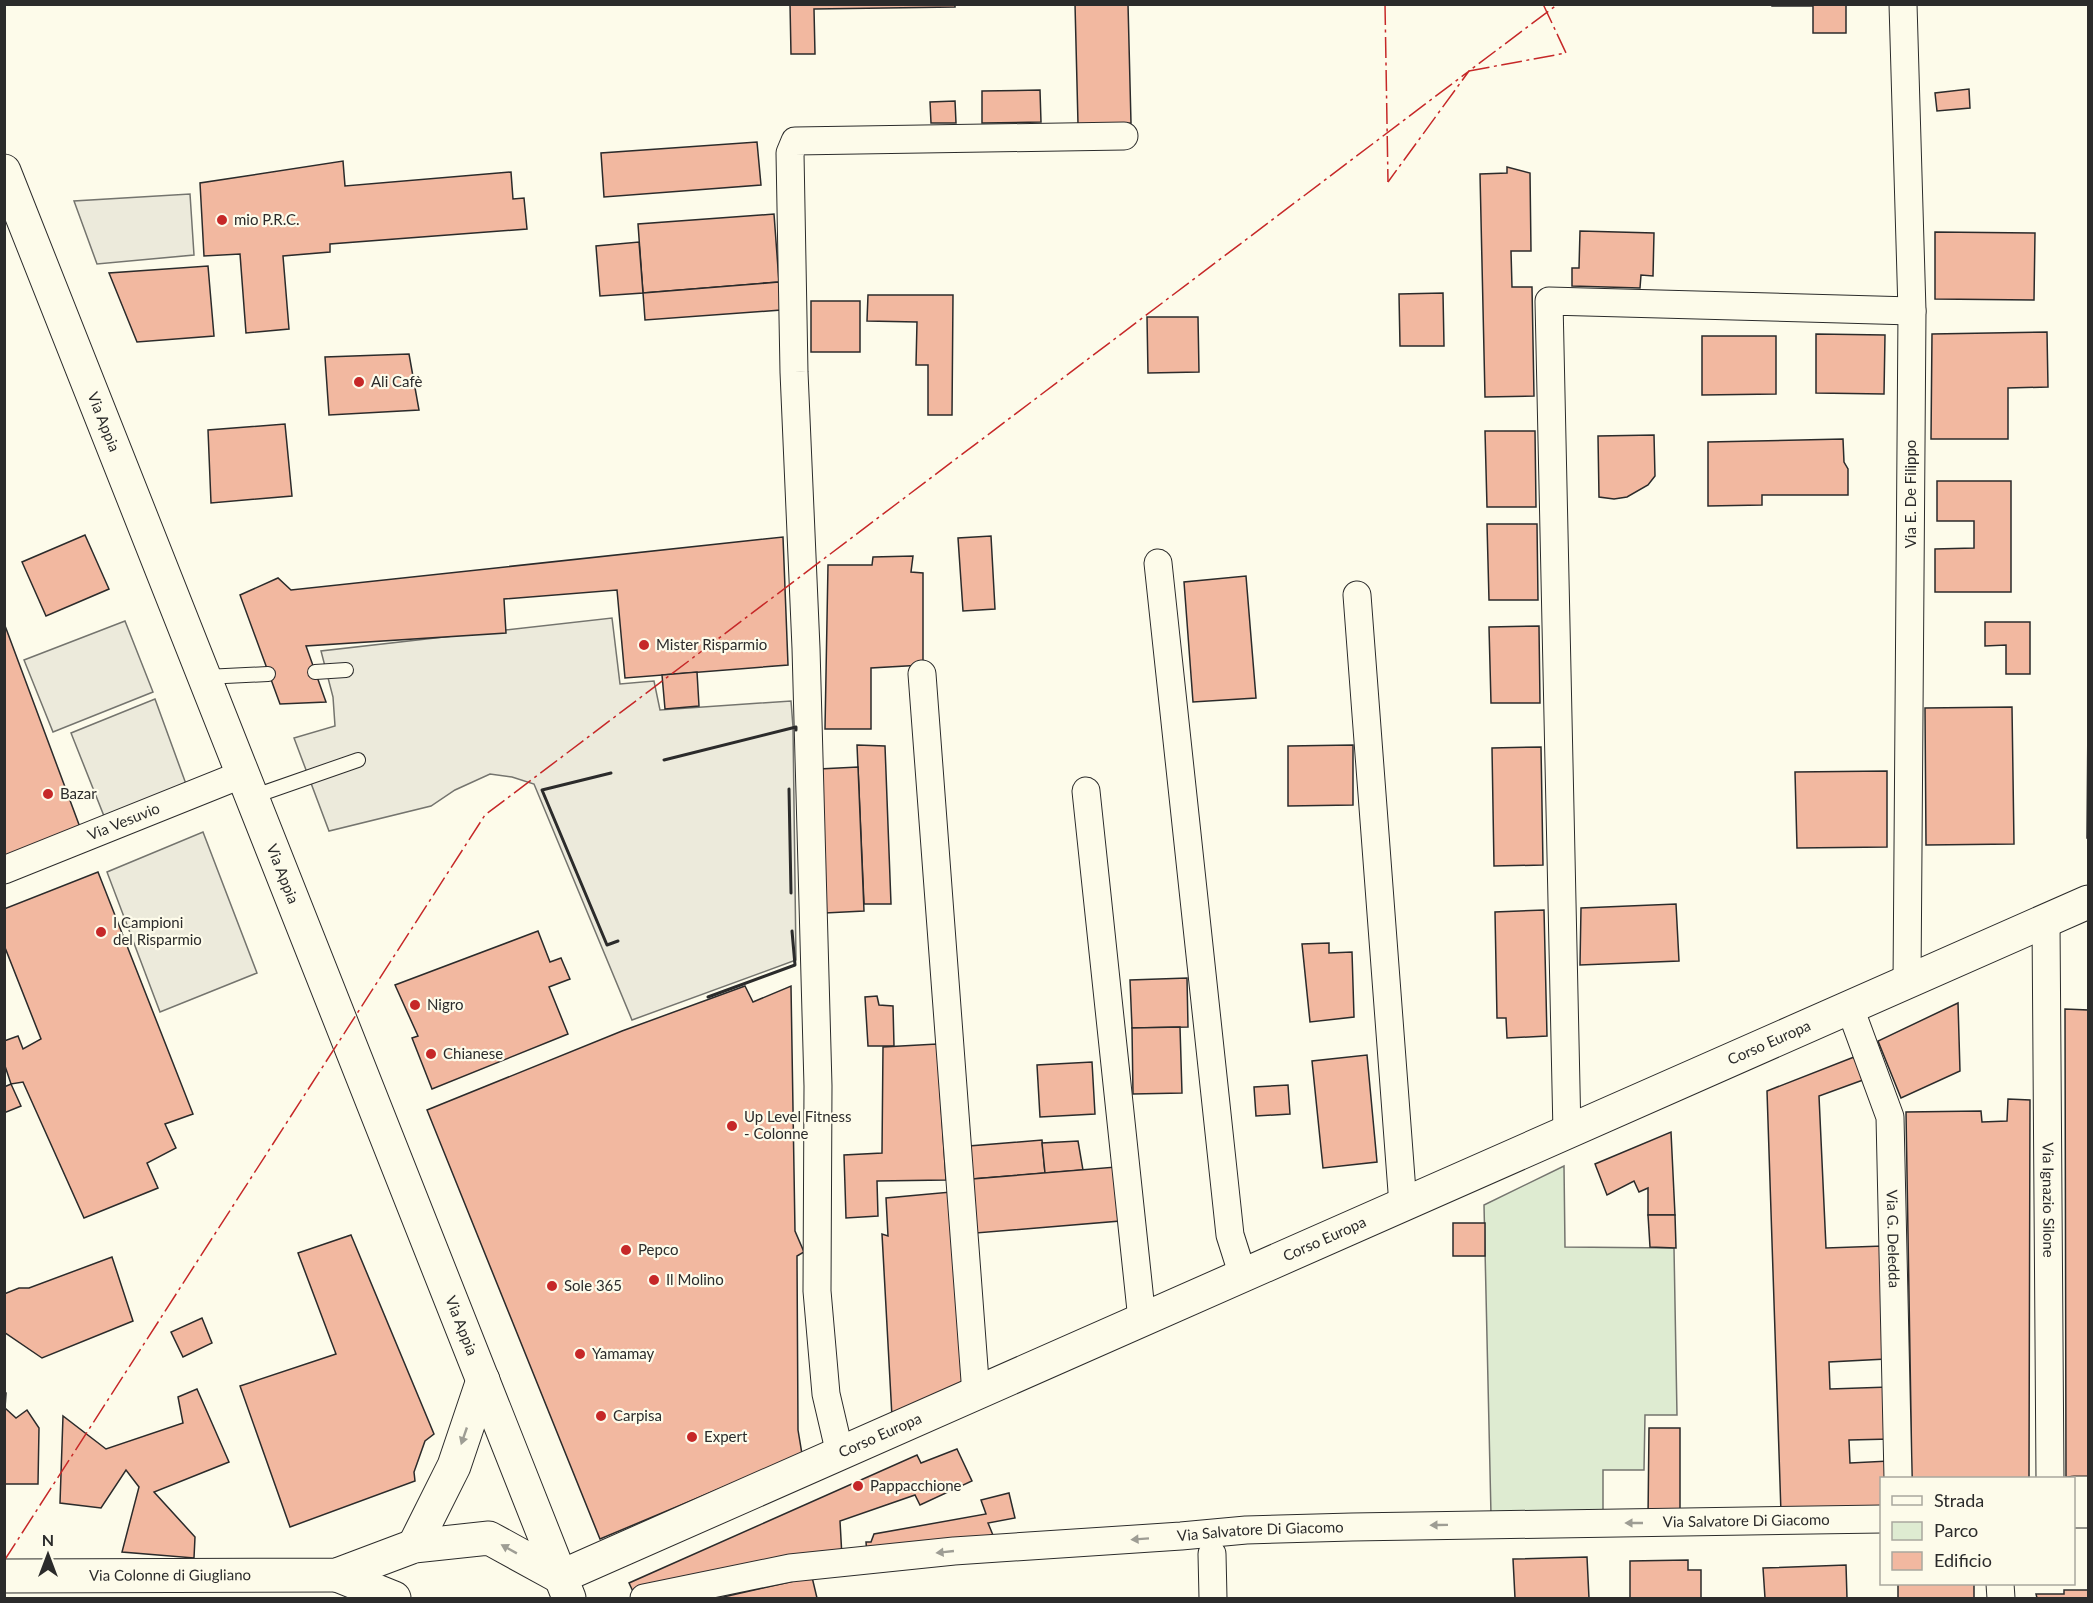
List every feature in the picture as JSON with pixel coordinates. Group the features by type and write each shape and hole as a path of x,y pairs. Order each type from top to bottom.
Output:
{"main road":[{"name":"Via Appia","path":"4,171 483,1380 558,1591"},
{"name":"Corso Europa","path":"558,1591 840,1454 2088,902"},
{"path":"414,1546 454,1466 483,1380"},
{"name":"Via Colonne di Giugliano","path":"4,1576 337,1575 414,1546 489,1538 558,1591"},
{"name":"Via Colonne di Giugliano","path":"337,1575 394,1599"}],"street":[{"name":"Via E. De Filippo","path":"1903,4 1912,311 1908,983"},
{"path":"840,1454 826,1394 817,1291 818,1086 806,648 794,372 790,153 795,141 1124,136"},
{"path":"1567,1133 1549,301 1912,311"},
{"path":"1158,562 1230,1235 1243,1276"},
{"path":"1357,595 1403,1205"},
{"path":"922,674 976,1394"},
{"name":"Via Vesuvio","path":"4,870 248,785"},
{"path":"1086,791 1142,1320"},
{"name":"Via Ignazio Silone","path":"2046,921 2050,1477"},
{"name":"Via G. Deledda","path":"1850,1008 1890,1117 1898,1477"},
{"name":"Via Salvatore Di Giacomo","path":"644,1599 790,1568 954,1551 1246,1530 1880,1519"},
{"path":"1212,1554 1213,1599"}],"lane":[{"path":"315,672 346,670"},
{"path":"205,677 268,674"},
{"path":"248,785 358,760"}],"green space":[{"path":"1564,1166 1565,1247 1674,1248 1677,1415 1645,1415 1644,1470 1603,1470 1603,1516 1491,1515 1484,1205"}],"shaded area":[{"path":"190,194 194,255 97,264 74,201"},
{"path":"612,618 620,684 654,681 660,710 791,701 793,727 796,960 632,1020 534,784 512,777 490,774 455,790 431,806 329,831 294,738 335,726 333,697 321,651"},
{"path":"125,621 153,692 53,732 24,660"},
{"path":"155,699 186,784 104,816 71,733"},
{"path":"203,832 257,973 160,1012 107,872"}],"building":[{"path":"790,4 955,4 955,7 814,9 815,54 791,54"},
{"path":"1075,4 1128,4 1131,123 1078,124"},
{"path":"1772,4 1846,4 1846,33 1813,33 1813,6 1772,6"},
{"path":"1969,89 1970,108 1937,111 1935,93"},
{"path":"1040,90 1041,122 982,123 982,91"},
{"path":"955,101 956,123 931,123 930,102"},
{"path":"757,142 761,185 604,197 601,153"},
{"path":"343,161 345,186 511,172 513,199 524,198 527,229 330,244 330,252 283,256 289,329 246,333 240,254 204,256 200,183"},
{"path":"1507,167 1530,173 1531,251 1511,251 1512,287 1532,287 1534,396 1485,397 1480,174 1507,173"},
{"path":"774,214 779,282 643,293 638,224"},
{"path":"1580,231 1654,233 1653,276 1641,275 1640,288 1572,286 1572,268 1579,268"},
{"path":"1935,232 2035,233 2034,300 1935,299"},
{"path":"639,242 643,293 600,296 596,246"},
{"path":"208,266 214,336 137,342 109,273"},
{"path":"779,282 781,310 645,320 643,293"},
{"path":"1443,293 1444,346 1400,346 1399,294"},
{"path":"868,295 953,295 952,415 928,415 928,365 916,365 917,322 867,321"},
{"path":"811,301 860,301 860,352 811,352"},
{"path":"1147,317 1198,317 1199,372 1148,373"},
{"path":"2047,332 2048,387 2008,388 2008,439 1931,439 1932,334"},
{"path":"1816,334 1885,335 1884,394 1816,393"},
{"path":"1702,336 1776,336 1776,394 1702,395"},
{"path":"409,354 419,410 329,415 325,357"},
{"path":"285,424 292,496 211,503 208,430"},
{"path":"1485,431 1535,431 1536,507 1487,507"},
{"path":"1654,435 1655,476 1648,485 1627,497 1614,499 1599,497 1598,436"},
{"path":"1843,439 1844,462 1848,469 1848,495 1762,495 1762,505 1708,506 1708,442"},
{"path":"1937,481 2011,481 2011,592 1935,592 1935,549 1974,548 1974,521 1937,521"},
{"path":"1487,524 1537,524 1538,600 1489,600"},
{"path":"85,535 109,589 46,616 22,562"},
{"path":"991,536 995,609 963,611 958,538"},
{"path":"783,537 788,665 625,678 617,590 504,599 506,633 306,646 326,702 280,704 240,595 278,578 291,590"},
{"path":"913,556 911,572 923,573 923,665 871,668 871,729 825,729 828,565 872,565 873,557"},
{"path":"1246,576 1256,698 1193,702 1184,582"},
{"path":"1985,622 2030,622 2030,674 2006,674 2006,645 1985,646"},
{"path":"4,623 81,830 4,868"},
{"path":"1539,626 1540,703 1491,703 1489,627"},
{"path":"697,672 699,706 665,709 662,675"},
{"path":"2012,707 2014,844 1926,845 1925,708"},
{"path":"2088,715 2088,838 2087,838"},
{"path":"857,745 885,746 891,904 864,904"},
{"path":"1353,745 1353,805 1288,806 1288,746"},
{"path":"1541,747 1543,865 1494,866 1492,748"},
{"path":"858,767 864,911 825,913 819,769"},
{"path":"1887,771 1887,847 1797,848 1795,772"},
{"path":"98,872 193,1114 165,1124 176,1148 147,1163 158,1188 84,1218 23,1082 11,1084 4,1063 4,1041 18,1036 23,1049 41,1039 4,945 4,909"},
{"path":"1676,904 1679,961 1580,965 1581,908"},
{"path":"1544,910 1547,1036 1507,1038 1506,1018 1497,1018 1495,912"},
{"path":"538,931 550,962 561,958 570,979 549,987 568,1034 432,1089 412,1038 418,1036 395,985"},
{"path":"1329,943 1329,953 1352,952 1354,1017 1310,1022 1302,944"},
{"path":"1187,978 1188,1027 1132,1028 1130,980"},
{"path":"745,986 753,1002 791,986 795,1231 804,1252 797,1256 798,1430 802,1454 600,1539 427,1110 622,1031"},
{"path":"877,996 879,1005 893,1006 894,1046 868,1046 865,997"},
{"path":"1958,1003 1960,1071 1901,1098 1878,1041"},
{"path":"2065,1009 2088,1010 2088,1477 2066,1477"},
{"path":"1180,1027 1182,1093 1133,1094 1132,1028"},
{"path":"937,1044 946,1180 877,1181 878,1216 846,1218 844,1155 882,1153 883,1047"},
{"path":"1367,1055 1377,1162 1323,1168 1312,1061"},
{"path":"1854,1057 1863,1080 1819,1096 1826,1248 1883,1246 1886,1359 1829,1362 1830,1389 1889,1387 1891,1439 1849,1440 1850,1463 1889,1461 1890,1477 1880,1477 1880,1510 1781,1513 1767,1091"},
{"path":"1092,1062 1095,1114 1040,1117 1037,1065"},
{"path":"11,1084 21,1106 4,1113 4,1087"},
{"path":"1288,1085 1290,1114 1256,1116 1254,1087"},
{"path":"2008,1099 2030,1100 2029,1477 1912,1477 1906,1112 1981,1111 1982,1122 2007,1121"},
{"path":"1671,1132 1675,1215 1648,1215 1648,1188 1639,1192 1634,1181 1607,1195 1595,1164"},
{"path":"1042,1140 1045,1173 972,1179 969,1146"},
{"path":"1078,1141 1083,1170 1045,1173 1042,1143"},
{"path":"1116,1167 1120,1221 976,1233 972,1179"},
{"path":"951,1192 967,1381 892,1417 882,1234 888,1236 886,1198"},
{"path":"1648,1215 1675,1215 1676,1248 1650,1247"},
{"path":"1453,1223 1485,1223 1485,1256 1453,1256"},
{"path":"351,1235 434,1434 425,1441 414,1472 415,1481 290,1527 240,1386 336,1354 298,1253"},
{"path":"112,1257 133,1321 42,1358 4,1332 4,1294 19,1288 29,1288"},
{"path":"202,1318 212,1343 183,1357 171,1332"},
{"path":"197,1389 229,1462 154,1492 195,1537 194,1558 122,1552 139,1487 126,1470 101,1508 60,1503 63,1416 106,1449 183,1423 178,1397"},
{"path":"4,1392 6,1393 5,1408 16,1418 27,1410 39,1428 38,1484 4,1484"},
{"path":"1649,1428 1680,1428 1680,1518 1648,1519"},
{"path":"957,1449 972,1481 920,1505 915,1495 840,1521 842,1557 636,1598 629,1583 917,1455 921,1463"},
{"path":"1009,1493 1015,1518 988,1523 995,1540 867,1554 866,1542 871,1542 874,1534 986,1514 981,1500"},
{"path":"1587,1557 1589,1598 1515,1598 1513,1559"},
{"path":"1688,1560 1688,1570 1701,1570 1701,1598 1630,1598 1630,1561"},
{"path":"1846,1565 1847,1598 1765,1598 1763,1568"},
{"path":"812,1577 817,1598 719,1598"},
{"path":"1898,1585 1974,1585 1974,1598 1898,1598"},
{"path":"2064,1590 2088,1590 2088,1598 2037,1598 2036,1594 2064,1594"}],"wall":[{"path":"664,760 796,727 796,730"},
{"path":"611,773 542,790 607,945 618,941"},
{"path":"789,789 791,893"},
{"path":"708,997 795,965 792,931"}],"power":[{"path":"1385,4 1388,182"},
{"path":"1543,4 1566,53 1469,71 1558,4"},
{"path":"4,1561 485,815 1469,71 1388,182"}],"place":[{"name":"mio P.R.C.","path":"222,220"},
{"name":"Ali Cafè","path":"359,382"},
{"name":"Mister Risparmio","path":"644,645"},
{"name":"Bazar","path":"48,794"},
{"name":"I Campioni del Risparmio","path":"101,932"},
{"name":"Nigro","path":"415,1005"},
{"name":"Chianese","path":"431,1054"},
{"name":"Up Level Fitness - Colonne","path":"732,1126"},
{"name":"Pepco","path":"626,1250"},
{"name":"Il Molino","path":"654,1280"},
{"name":"Sole 365","path":"552,1286"},
{"name":"Yamamay","path":"580,1354"},
{"name":"Carpisa","path":"601,1416"},
{"name":"Expert","path":"692,1437"},
{"name":"Pappacchione","path":"858,1486"}]}
